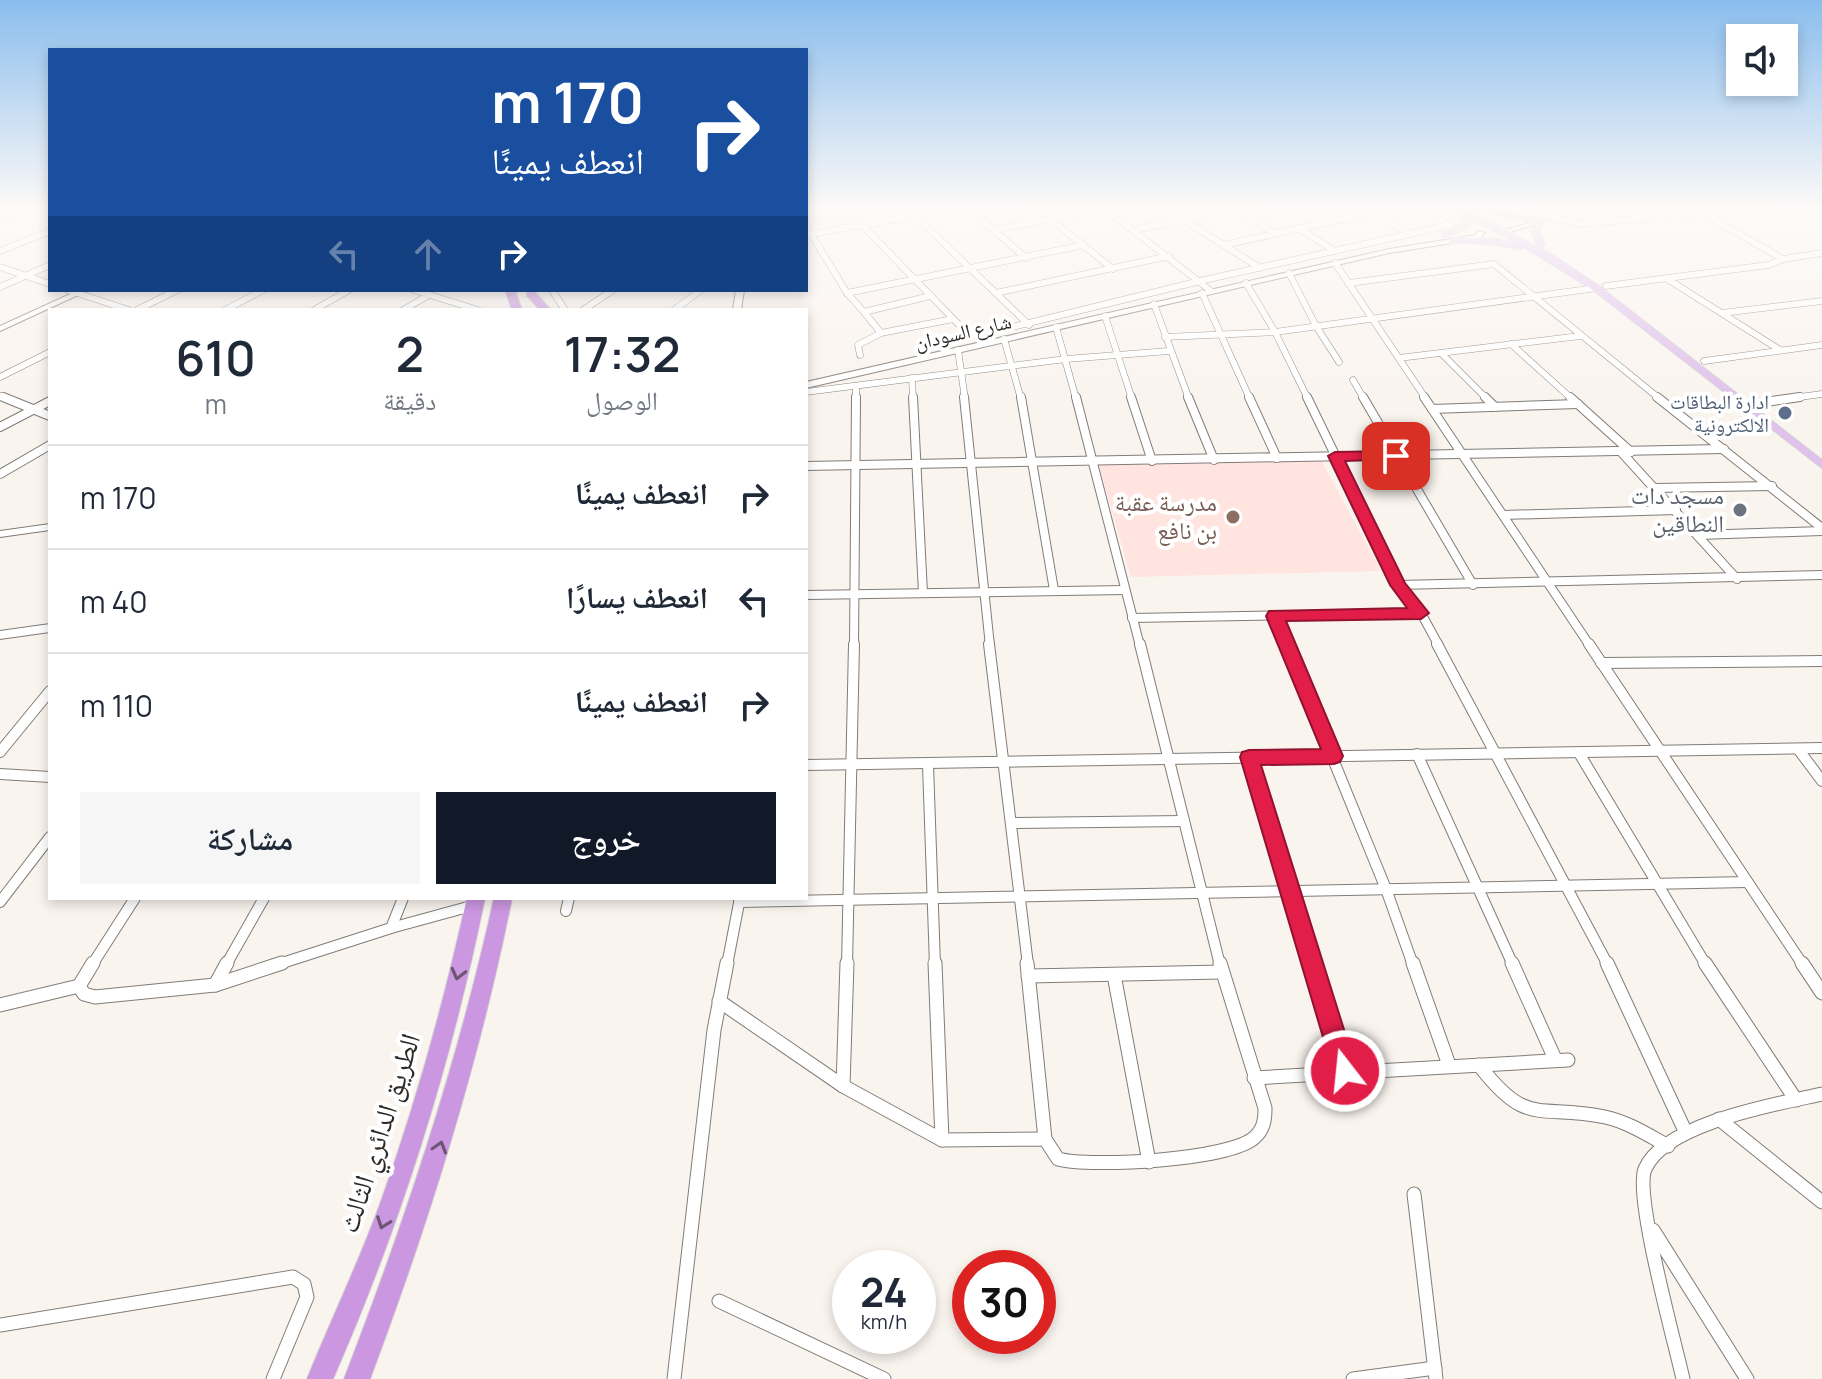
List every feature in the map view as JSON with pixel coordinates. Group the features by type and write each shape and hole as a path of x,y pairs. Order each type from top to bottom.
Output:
{"highway":[{"path":"531,292 544,308"},
{"path":"357,1379 394,1285 454,1099 488,971 503,900"},
{"name":"الطريق الدائري الثالث","path":"320,1379 363,1278 396,1185 433,1068 476,901"}],"main road":[{"name":"شارع السودان","path":"808,384 1028,325 1281,272"},
{"name":"شارع السودان","path":"808,377 958,350 1154,304 1204,288 1246,283 1292,272"},
{"path":"1578,272 1704,361 1822,452"},
{"path":"1601,287 1822,465"},
{"path":"0,329 82,292"},
{"path":"0,534 48,527"},
{"path":"0,635 48,628"}],"street":[{"path":"15,272 48,283"},
{"path":"0,287 34,272"},
{"path":"834,272 881,333"},
{"path":"907,272 968,334 976,336 1028,325"},
{"path":"847,293 952,272"},
{"path":"974,272 1028,325"},
{"path":"996,293 1097,272"},
{"path":"1187,272 1204,288 1277,458"},
{"path":"1204,288 1248,272"},
{"path":"1342,272 1822,993"},
{"path":"1349,283 1425,272"},
{"path":"1503,272 1772,486 1822,530"},
{"path":"1165,337 1223,337 1275,332 1719,272"},
{"path":"1289,273 1316,326 1339,362"},
{"path":"1669,280 1780,350"},
{"path":"1246,283 1275,332 1398,585 1421,613 1567,885 1656,1060 1686,1133"},
{"path":"82,292 124,308"},
{"path":"141,308 173,292"},
{"path":"229,308 259,292"},
{"path":"318,308 346,292"},
{"path":"420,292 471,308"},
{"path":"586,308 610,292"},
{"path":"677,308 698,292"},
{"path":"406,308 429,295"},
{"path":"864,312 930,296"},
{"path":"1722,313 1822,301"},
{"path":"1154,304 1169,351 1214,460"},
{"path":"1105,316 1152,461"},
{"path":"860,355 858,345 881,333 953,319"},
{"path":"958,350 979,519 1003,762 1022,897 1045,1139 1058,1160 1071,1164 1149,1162 1250,1142 1264,1125 1265,1108 1222,972 1094,461 1056,327"},
{"path":"1399,358 1580,336"},
{"path":"1004,339 1014,366 1054,590"},
{"path":"1511,344 1578,404 1626,453 1737,579"},
{"path":"1704,361 1822,345"},
{"path":"808,392 1117,353 1169,351"},
{"path":"0,377 48,353"},
{"path":"1441,353 1495,407"},
{"path":"912,378 923,593"},
{"path":"1353,380 1473,585"},
{"path":"843,1086 853,764 856,386"},
{"path":"1758,403 1822,394"},
{"path":"0,396 48,415"},
{"path":"0,427 48,402"},
{"path":"1432,409 1578,404"},
{"path":"0,474 48,446"},
{"path":"808,466 1724,449"},
{"path":"1655,488 1772,486"},
{"path":"1503,515 1676,510"},
{"path":"1698,535 1822,530"},
{"path":"1398,585 1822,575"},
{"path":"808,595 1125,590"},
{"path":"1132,618 1421,613"},
{"path":"1275,616 1386,889 1449,1065"},
{"path":"1601,663 1822,661"},
{"path":"0,752 48,693"},
{"path":"0,737 12,737"},
{"path":"808,765 1822,748"},
{"path":"1798,749 1822,781"},
{"path":"1579,753 1656,884 1796,1100"},
{"path":"1254,1078 1561,1060 1477,888 1417,754"},
{"path":"1249,757 1345,1071"},
{"path":"928,765 942,1140"},
{"path":"0,774 48,777"},
{"path":"1012,823 1184,821"},
{"path":"0,902 48,840"},
{"path":"674,1379 682,1287 719,1001 740,900 1747,882"},
{"path":"0,1005 79,986 134,900"},
{"path":"215,985 263,900"},
{"path":"391,928 402,900"},
{"path":"566,911 569,900"},
{"path":"79,986 84,994 95,997 215,985 476,901"},
{"path":"1028,976 1222,972"},
{"path":"1114,975 1149,1162"},
{"path":"719,1001 843,1086 942,1140 1045,1139"},
{"path":"1479,1065 1493,1085 1530,1112 1601,1116 1627,1125 1668,1146"},
{"path":"1683,1379 1643,1204 1643,1171 1652,1158 1686,1133 1719,1119 1822,1094"},
{"path":"1719,1119 1822,1202"},
{"path":"1353,1379 1436,1374 1414,1194"},
{"path":"1649,1224 1747,1379"},
{"path":"0,1325 293,1277 304,1284 307,1297 273,1379"},
{"path":"719,1301 884,1379"}],"shaded area":[{"name":"مدرسة عقبة بن نافع","path":"1320,458 1381,571 1131,577 1098,463"}],"place":[{"name":"ادارة البطاقات الالكترونية","path":"1785,413"},
{"name":"مسجد دات النطاقين","path":"1740,510"},
{"name":"مدرسة عقبة بن نافع","path":"1233,517"}],"route":[{"path":"1345,1071 1249,757 1334,756 1275,616 1421,613 1398,585 1335,456 1396,456"}]}
